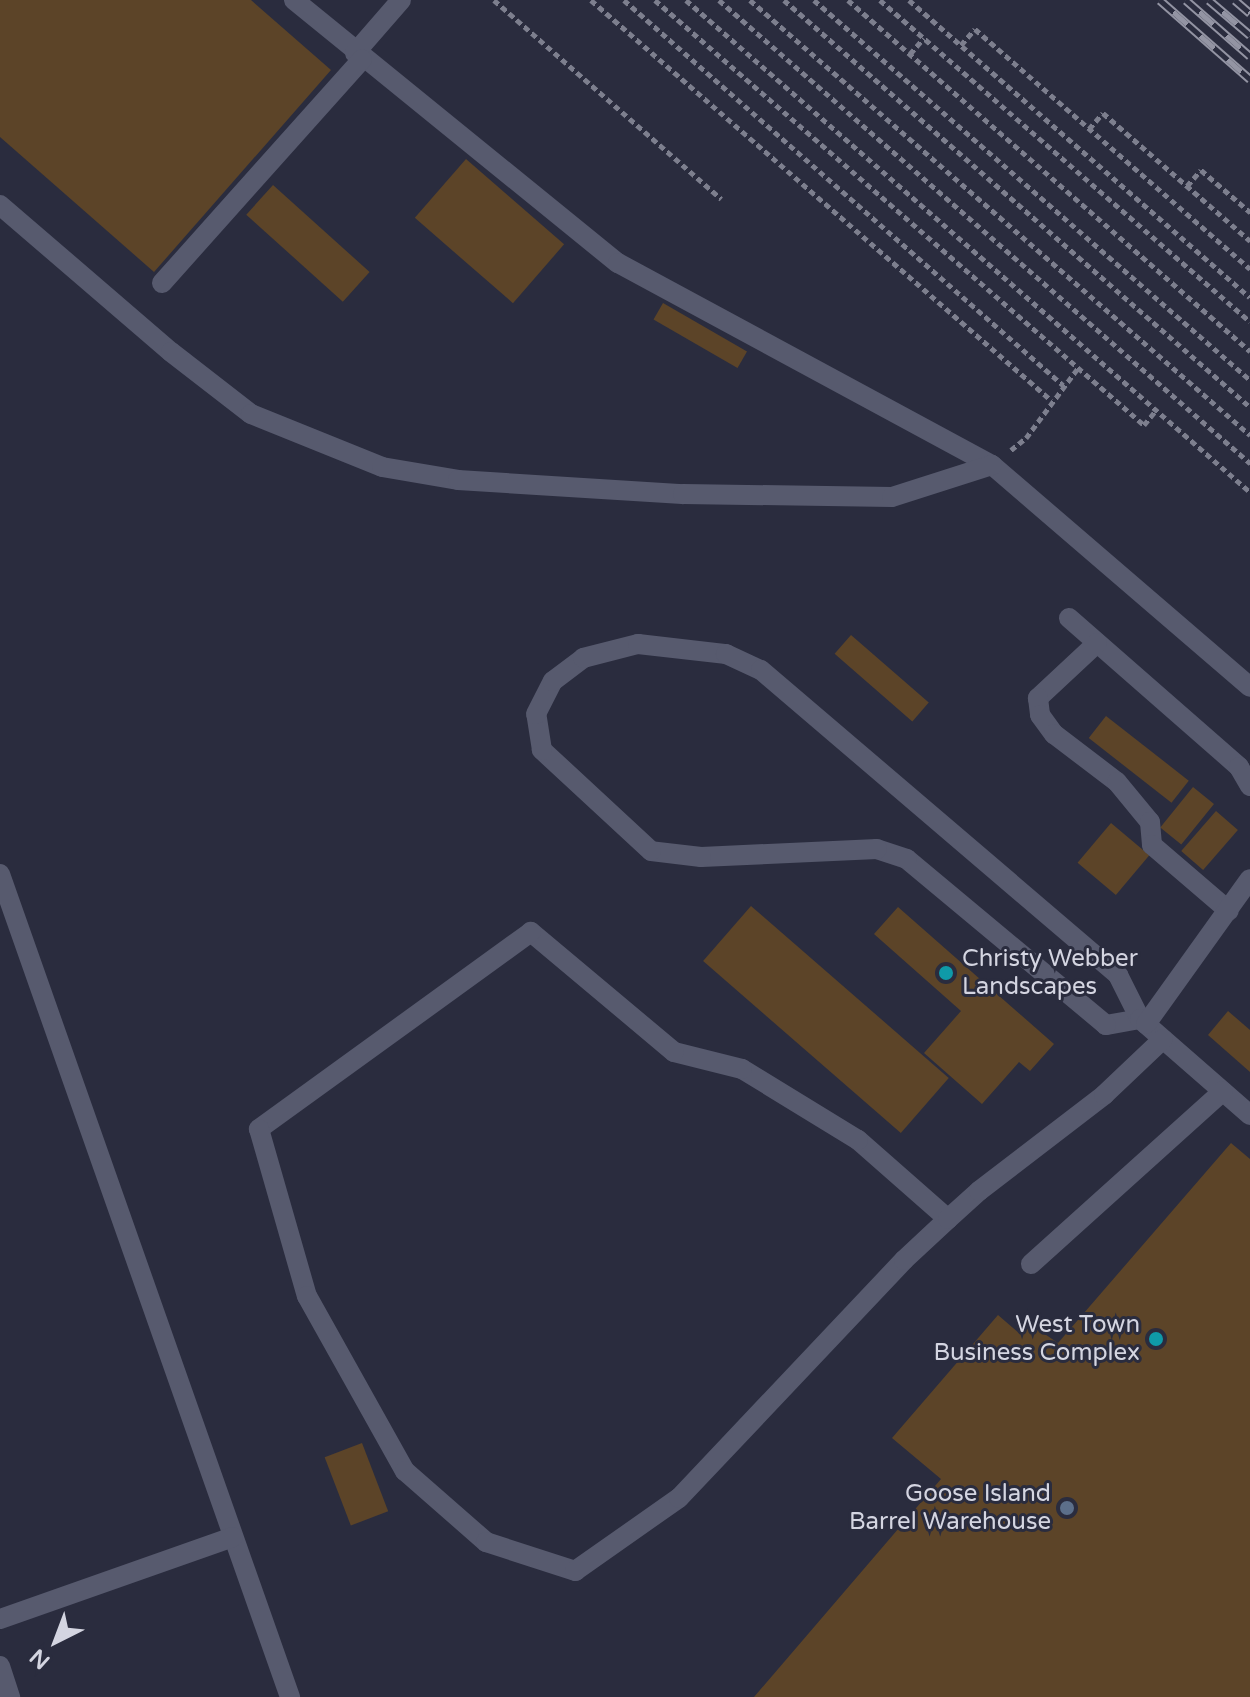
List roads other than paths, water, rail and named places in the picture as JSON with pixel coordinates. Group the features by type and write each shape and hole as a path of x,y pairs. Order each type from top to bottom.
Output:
{"street":[{"path":"294,0 358,56 618,263 992,465 1250,687"},
{"path":"162,283 358,56 401,0"},
{"path":"0,205 171,352 251,414 382,467 458,480 683,494 892,497 992,465"},
{"path":"1069,618 1239,767 1250,786"},
{"path":"1097,643 1038,698 1040,715 1054,734 1117,782 1150,822 1152,845 1229,911"},
{"path":"1250,879 1143,1022 1106,1025 907,859 877,849 701,857 651,851 542,750 536,714 553,681 583,658 638,644 726,654 761,670 1118,975 1143,1022 1250,1115"},
{"path":"0,874 290,1697"},
{"path":"948,1219 858,1140 742,1069 674,1052 531,932 259,1129 307,1296 405,1471 486,1542 575,1571 679,1498 801,1365 948,1219 1104,1095 1163,1039"},
{"path":"1031,1264 1223,1091"},
{"path":"0,1619 233,1537"},
{"path":"0,1666 10,1697"}],"railway":[{"path":"1160,0 1250,79"},
{"path":"1186,0 1250,56"},
{"path":"1209,0 1250,35"},
{"path":"1235,0 1250,13"}],"place":[{"name":"Christy Webber Landscapes","path":"946,973"},
{"name":"West Town Business Complex","path":"1156,1339"},
{"name":"Goose Island Barrel Warehouse","path":"1067,1508"}]}
